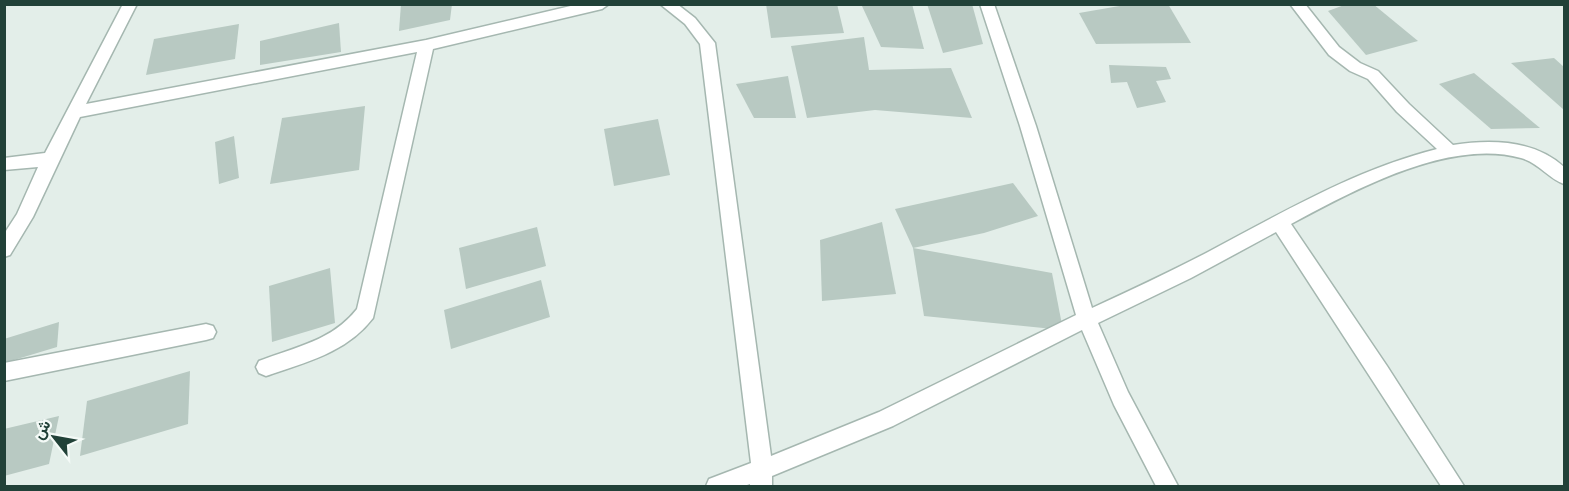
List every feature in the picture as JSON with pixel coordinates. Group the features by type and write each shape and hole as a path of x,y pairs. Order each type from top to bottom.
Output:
{"street":[{"path":"4,250 24,216 50,159 130,4"},
{"path":"76,112 426,45 602,4"},
{"path":"667,4 690,21 707,43 761,478"},
{"path":"987,4 1028,126 1086,318 1121,398 1167,486"},
{"path":"1297,4 1334,51 1355,67 1373,75 1403,108 1450,152"},
{"path":"266,367 333,344 348,335 366,312 426,45"},
{"path":"717,486 761,478 885,419 1086,318 1184,273 1279,221 1350,186 1450,152 1485,147 1520,151 1540,159 1564,175"},
{"path":"4,164 50,159"},
{"path":"1279,221 1453,486"},
{"path":"4,372 206,332"}],"building":[{"path":"401,4 452,4 450,20 399,31"},
{"path":"766,4 837,4 844,33 771,38"},
{"path":"912,4 924,49 881,47 862,6"},
{"path":"927,4 972,4 983,44 943,53"},
{"path":"1131,4 1168,4 1191,43 1096,44 1079,13"},
{"path":"1347,4 1373,4 1418,41 1366,55 1328,11"},
{"path":"339,23 341,52 260,65 260,41"},
{"path":"239,24 235,59 146,75 154,39"},
{"path":"864,37 869,70 951,68 972,118 875,110 807,118 791,46"},
{"path":"1554,58 1564,67 1564,110 1511,63"},
{"path":"1109,65 1166,67 1171,79 1156,81 1166,102 1137,108 1127,82 1111,83"},
{"path":"1474,73 1540,128 1491,129 1439,84"},
{"path":"788,76 796,118 754,118 736,84"},
{"path":"365,106 359,170 270,184 282,118"},
{"path":"658,119 670,175 614,186 604,129"},
{"path":"234,136 239,178 219,184 215,142"},
{"path":"1013,183 1038,216 984,233 913,248 895,209"},
{"path":"882,222 896,294 822,301 820,240"},
{"path":"537,227 546,266 466,289 459,248"},
{"path":"913,248 1052,273 1063,330 924,316"},
{"path":"330,268 335,323 272,342 269,286"},
{"path":"541,280 550,317 451,349 444,310"},
{"path":"59,322 57,347 4,363 4,339"},
{"path":"190,371 188,424 80,456 87,401"},
{"path":"59,416 49,464 4,476 4,429"}]}
